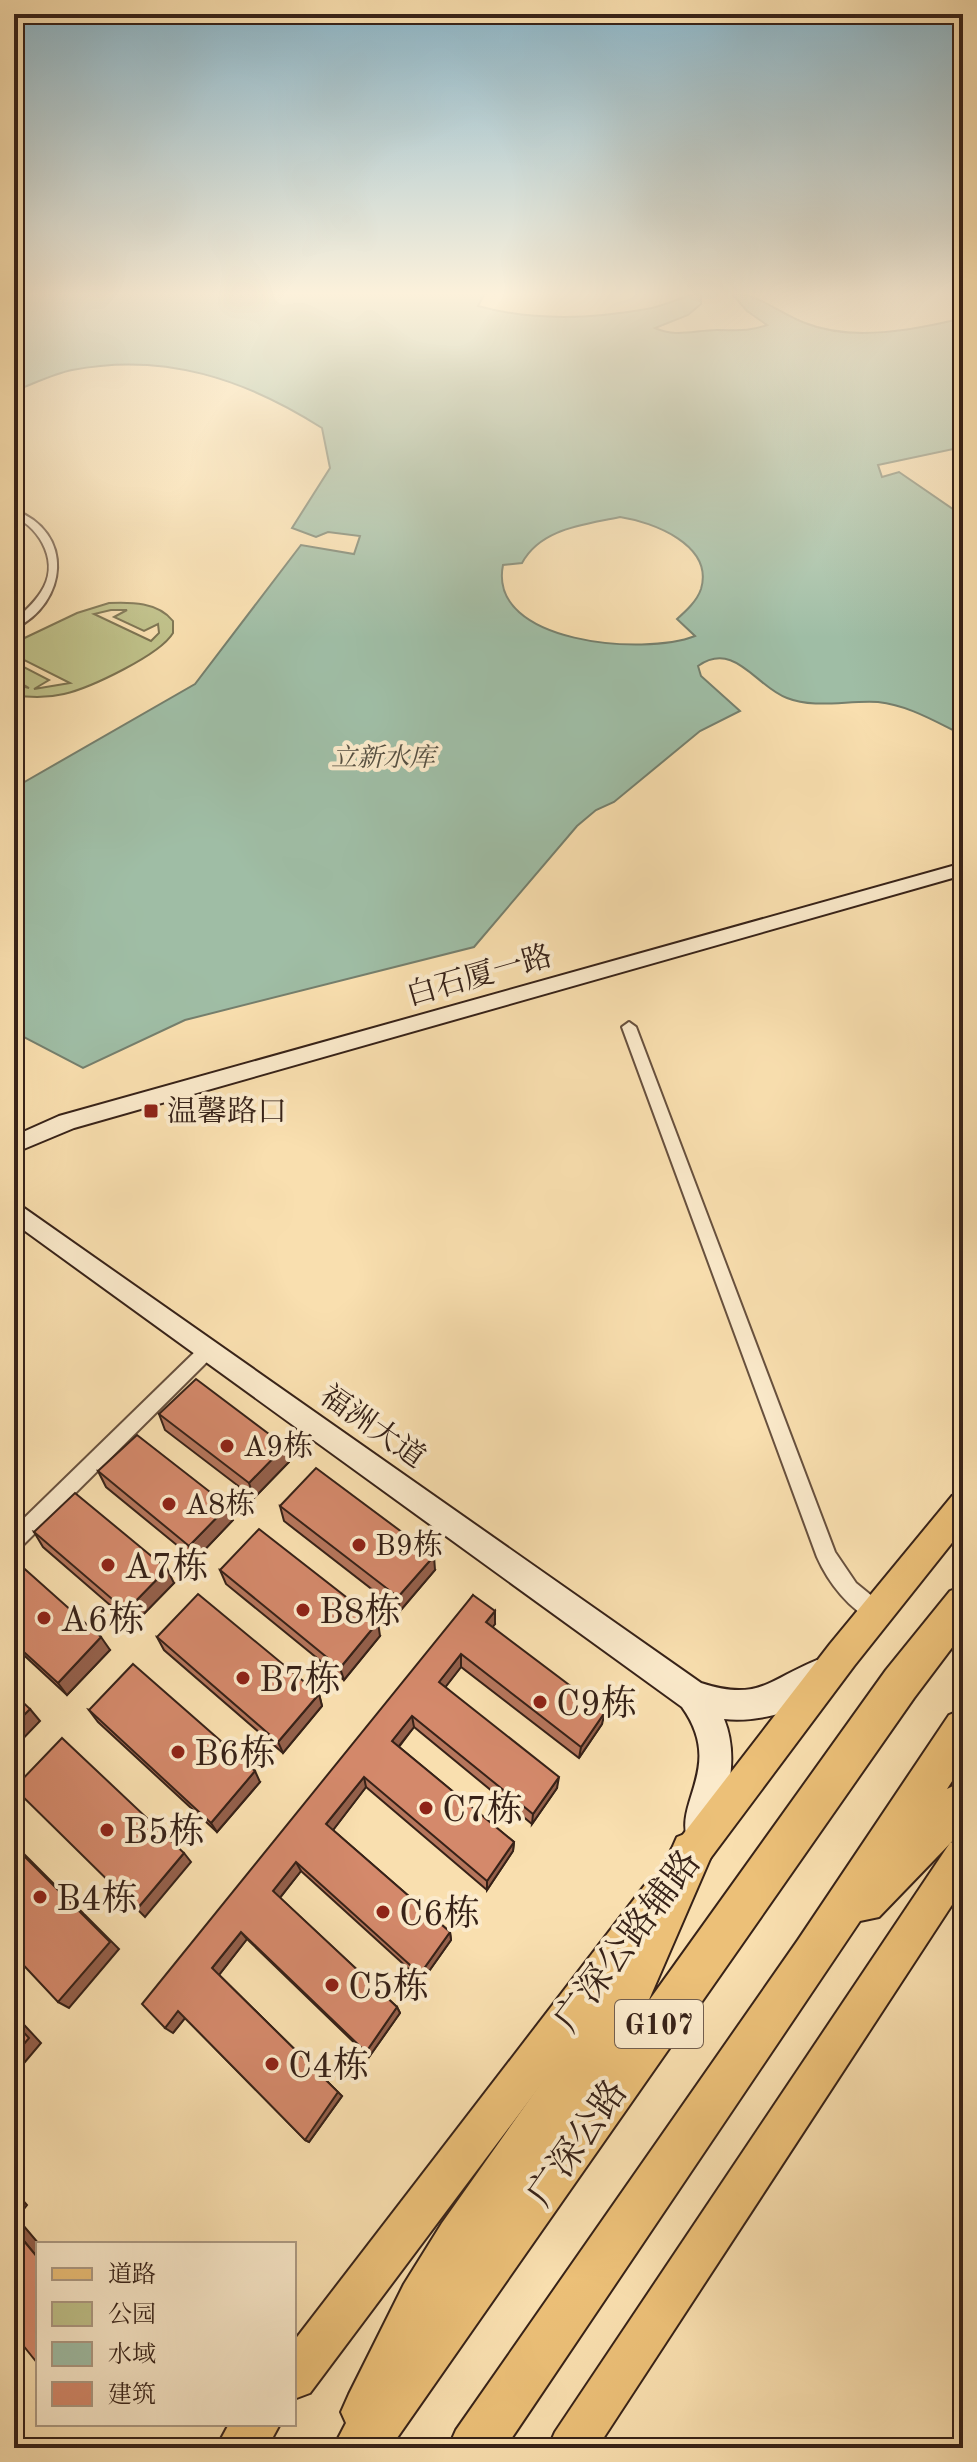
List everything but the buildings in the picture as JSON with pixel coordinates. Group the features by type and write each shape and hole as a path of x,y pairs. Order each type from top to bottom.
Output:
{"highway":[{"path":"900,1684 963,1580"},
{"name":"广深公路","path":"359,2448 900,1684 963,1604"},
{"name":"G107","path":"474,2448 813,1955 963,1729"},
{"path":"813,1955 963,1801"},
{"path":"349,2448 421,2301 616,2016 634,1984 692,1852"}],"main road":[{"name":"广深公路辅路","path":"296,2374 842,1655 963,1506"},
{"path":"571,2448 963,1856"},
{"path":"239,2448 256,2426"}],"street":[{"path":"14,513 41,531 54,556 51,584 14,626"},
{"name":"白石厦一路","path":"14,1145 67,1122 963,869"},
{"path":"629,1027 827,1557 843,1582 876,1612"},
{"name":"福洲大道","path":"14,1210 693,1696"},
{"path":"14,1541 208,1350"},
{"path":"693,1696 732,1706 777,1700 798,1689 842,1655"},
{"path":"692,1852 716,1782 717,1751 707,1712 693,1696"}],"green space":[{"path":"109,603 144,604 160,610 173,621 173,633 166,642 140,660 90,685 51,696 14,695 14,684 29,688 14,679 14,667 20,665 49,680 34,689 70,683 14,655 14,643 77,613","holes":["127,610 114,617 144,631 158,624 159,633 151,641 94,614"]}],"water":[{"name":"立新水库","path":"287,408 963,408 963,447 878,465 882,477 899,472 963,516 963,735 922,715 889,704 820,704 787,698 734,662 723,658 711,659 698,666 701,676 740,711 700,731 614,802 596,810 577,826 474,947 185,1020 83,1068 14,1032 14,788 195,684 301,545 354,554 360,536 328,532 316,537 292,528 330,468 322,428","holes":["620,517 648,524 678,538 698,560 703,573 701,589 694,602 677,619 695,636 672,642 642,644 574,638 544,627 519,612 505,592 503,565 522,563 530,551 552,535"]}],"place":[{"name":"温馨路口","path":"151,1111"},
{"name":"A9栋","path":"227,1446"},
{"name":"A8栋","path":"169,1504"},
{"name":"B9栋","path":"359,1545"},
{"name":"A7栋","path":"108,1565"},
{"name":"B8栋","path":"303,1610"},
{"name":"A6栋","path":"44,1618"},
{"name":"B7栋","path":"243,1678"},
{"name":"C9栋","path":"540,1702"},
{"name":"B6栋","path":"178,1752"},
{"name":"C7栋","path":"426,1808"},
{"name":"B5栋","path":"107,1830"},
{"name":"B4栋","path":"40,1897"},
{"name":"C6栋","path":"383,1912"},
{"name":"C5栋","path":"332,1985"},
{"name":"C4栋","path":"272,2064"}]}
